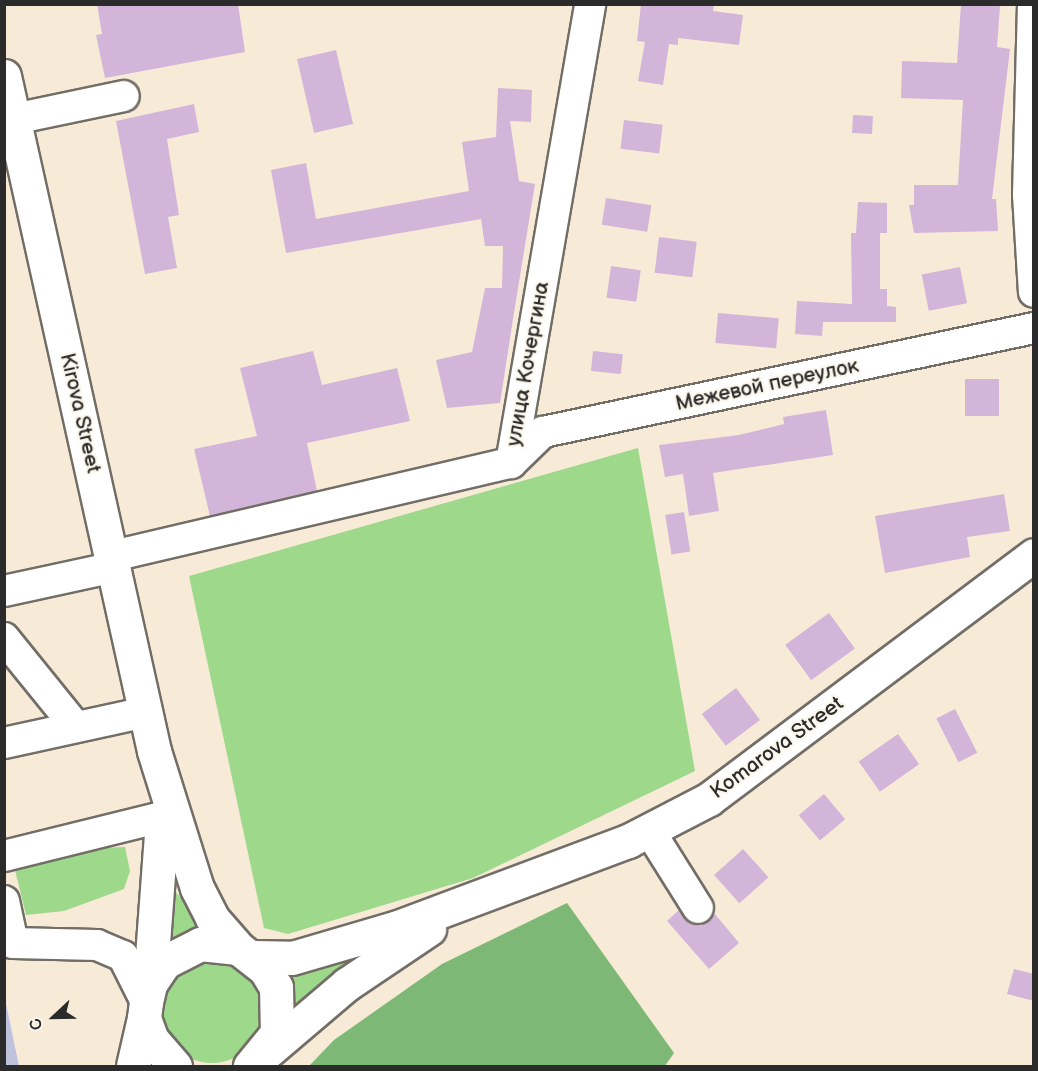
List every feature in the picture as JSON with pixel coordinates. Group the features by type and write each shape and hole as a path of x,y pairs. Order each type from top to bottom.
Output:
{"main road":[{"name":"Kirova Street","path":"4,76 14,119 13,154 114,562 154,751"},
{"name":"Komarova Street","path":"494,893 650,830 709,799 1034,555"},
{"path":"133,1066 147,1001 162,817 154,751"},
{"path":"154,751 197,888 212,918 276,987 280,1010 277,1033 256,1062"},
{"path":"175,1066 152,1040 147,1001 180,951 200,944 245,953 302,955 494,893"},
{"path":"256,1062 404,944 494,893"}],"street":[{"name":"улица Кочергина","path":"4,591 511,463 590,4"},
{"path":"1033,4 1028,195 1034,292"},
{"path":"14,119 124,96"},
{"name":"Межевой переулок","path":"511,463 543,432 1034,328"},
{"path":"4,638 76,727"},
{"path":"4,743 146,712"},
{"path":"4,856 162,817"},
{"path":"650,830 698,909"},
{"path":"4,902 13,943 97,945 123,956 147,1001"}],"shaded area":[{"path":"5,999 19,1066 5,1066"}],"green space":[{"path":"638,448 695,771 473,878 288,934 264,928 189,576"},
{"path":"125,847 130,871 124,889 64,911 26,915 15,870 100,848"},
{"path":"176,892 208,933 171,944"},
{"path":"567,903 674,1053 665,1066 309,1066 334,1040 442,964"},
{"path":"367,954 287,1022 278,968"},
{"path":"212,959 232,963 249,974 260,991 264,1011 260,1031 249,1048 232,1059 212,1063 192,1059 175,1048 164,1031 160,1011 164,991 175,974 192,963"}],"building":[{"path":"97,4 238,4 245,52 105,78 96,35 102,34"},
{"path":"641,4 714,4 713,11 743,15 739,45 678,38 678,45 669,44 663,85 638,81 645,42 637,41"},
{"path":"961,4 1000,6 997,47 1010,49 992,199 996,199 998,231 914,233 909,205 914,205 914,185 958,185 963,100 901,98 902,61 957,63"},
{"path":"336,50 353,124 314,133 297,59"},
{"path":"498,88 532,90 531,122 510,121 519,181 535,184 500,403 447,408 436,360 472,352 485,288 502,288 503,246 485,246 481,219 286,253 271,170 306,163 316,219 469,191 462,142 496,137"},
{"path":"194,104 199,132 167,139 179,215 168,217 177,268 145,274 116,121"},
{"path":"853,115 873,116 872,134 852,133"},
{"path":"624,120 663,125 659,154 620,149"},
{"path":"606,198 651,205 647,232 602,225"},
{"path":"858,202 887,203 887,233 880,233 880,289 887,289 887,306 896,307 896,322 823,322 822,336 795,334 797,301 852,304 851,233 856,233"},
{"path":"659,237 697,242 692,277 655,273"},
{"path":"611,266 641,270 636,302 607,298"},
{"path":"960,267 967,303 929,311 922,274"},
{"path":"718,313 779,318 776,348 715,343"},
{"path":"313,351 322,385 397,368 410,421 307,443 317,491 210,516 194,449 257,436 240,368"},
{"path":"593,351 623,354 621,374 591,371"},
{"path":"965,379 999,379 999,416 965,416"},
{"path":"826,410 833,455 713,473 719,511 689,516 683,474 665,477 659,445 739,435 784,424 783,417"},
{"path":"1004,494 1010,531 967,537 970,557 885,573 875,516"},
{"path":"684,512 690,552 671,554 665,515"},
{"path":"829,613 855,649 811,680 785,645"},
{"path":"736,688 760,720 726,746 702,714"},
{"path":"955,709 977,753 959,762 936,719"},
{"path":"898,734 919,764 880,792 859,762"},
{"path":"824,794 845,819 820,840 799,815"},
{"path":"743,849 768,877 739,903 714,875"},
{"path":"679,910 689,923 701,926 715,914 739,943 709,969 667,921"},
{"path":"1014,969 1034,974 1034,1001 1007,994"}]}
